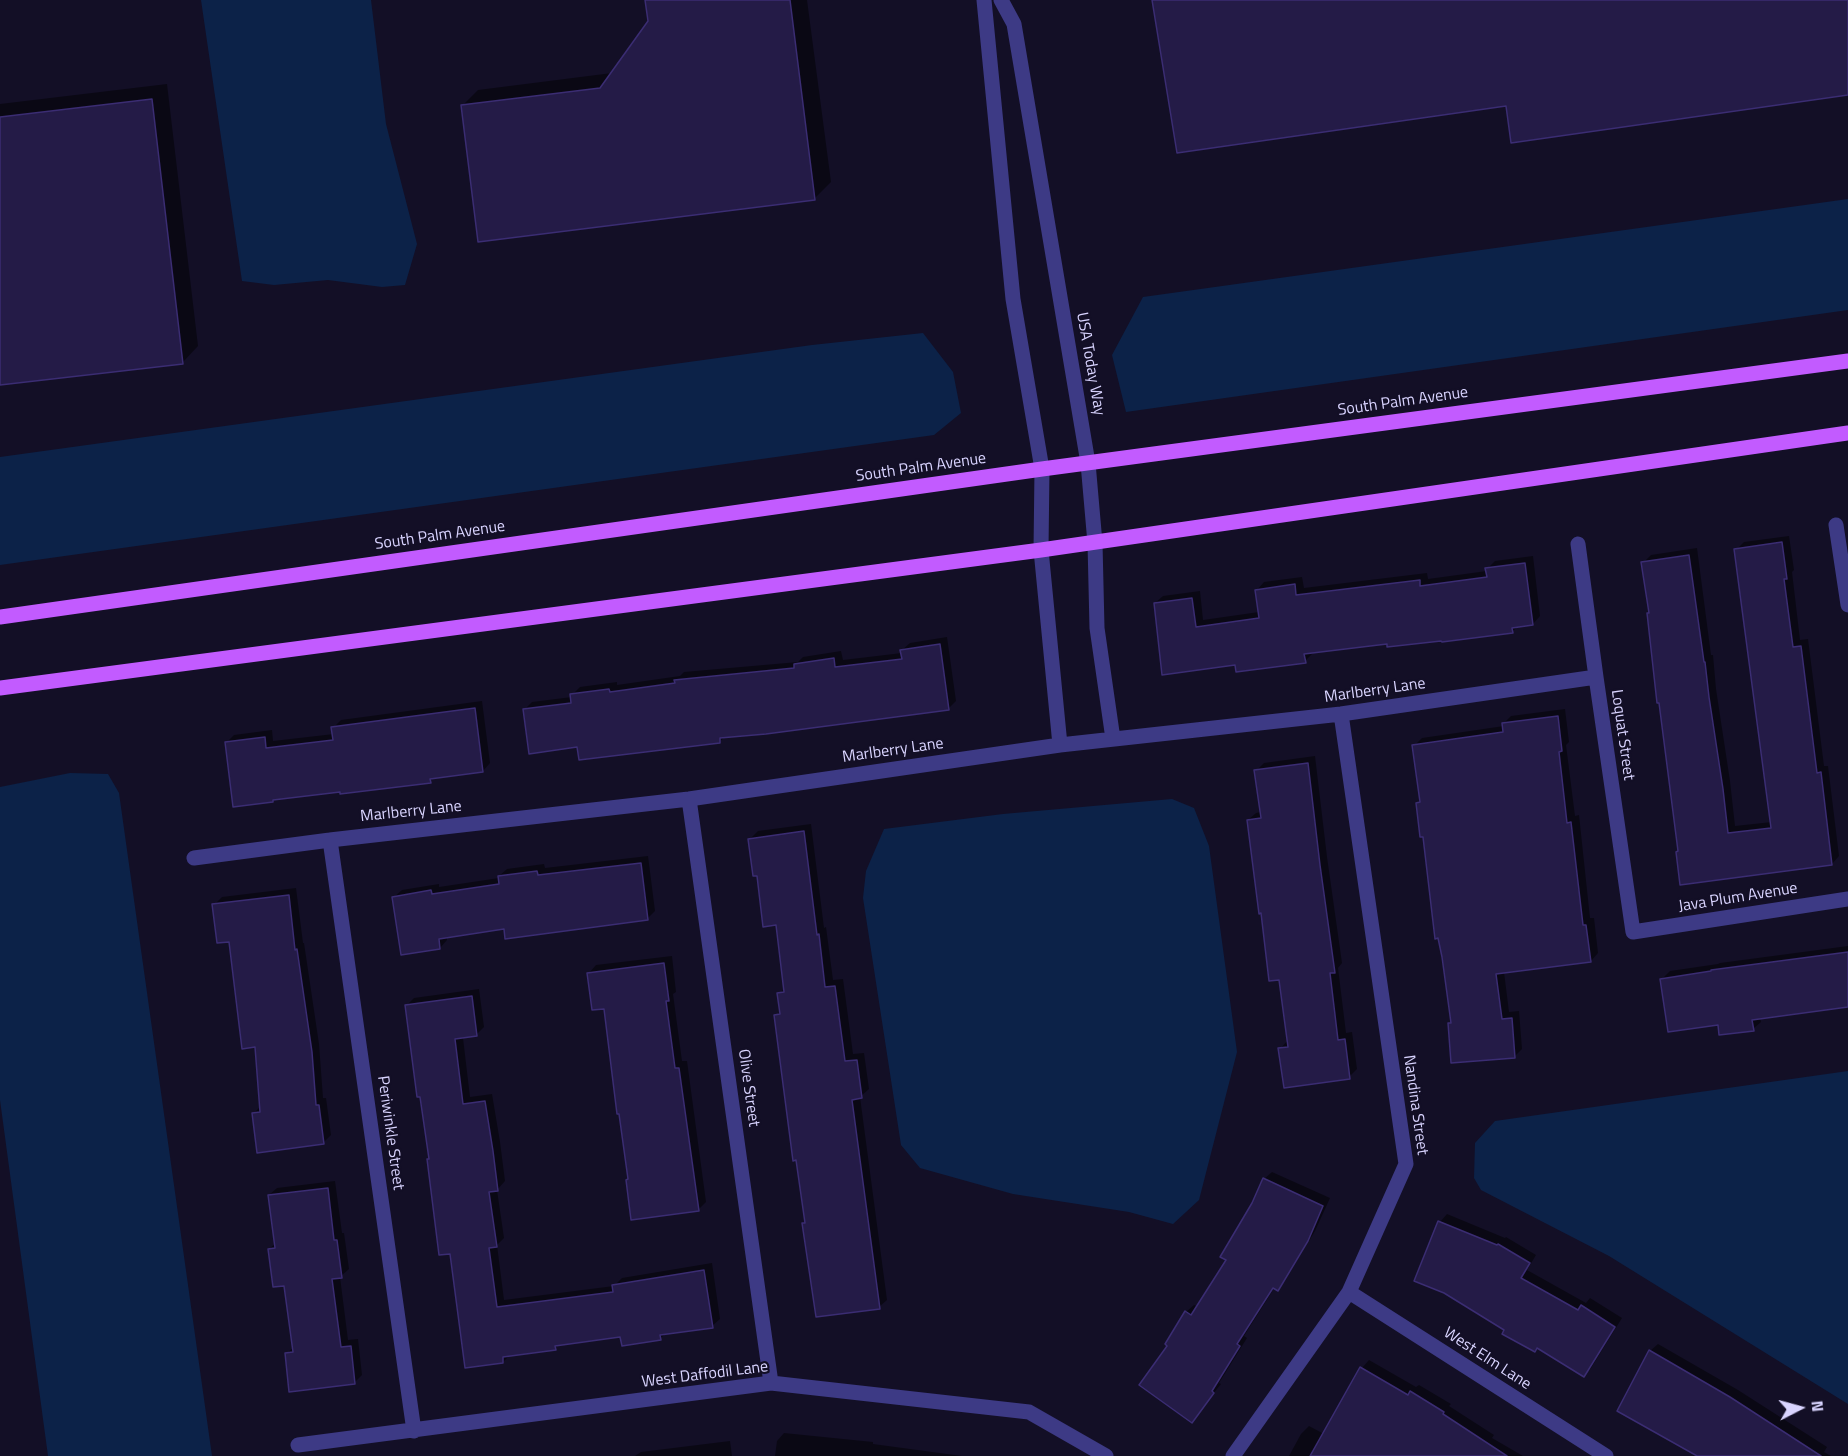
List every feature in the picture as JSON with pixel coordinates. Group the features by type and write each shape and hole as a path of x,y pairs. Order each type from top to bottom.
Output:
{"main road":[{"name":"South Palm Avenue","path":"0,617 1088,462 1848,361"},
{"path":"0,688 1095,543 1848,433"}],"street":[{"path":"984,0 1013,299 1042,469 1041,550 1060,745"},
{"name":"USA Today Way","path":"1001,0 1014,24 1088,462 1095,543 1096,628 1113,739"},
{"path":"1836,525 1848,605"},
{"name":"Loquat Street","path":"1578,544 1633,932"},
{"name":"Marlberry Lane","path":"194,858 689,799 1060,745 1341,714 1596,677"},
{"name":"Nandina Street","path":"1233,1456 1349,1292 1406,1164 1341,714"},
{"name":"Olive Street","path":"689,799 771,1383"},
{"name":"Periwinkle Street","path":"330,840 414,1431"},
{"name":"Java Plum Avenue","path":"1633,932 1848,899"},
{"name":"West Elm Lane","path":"1349,1292 1606,1456"},
{"name":"West Daffodil Lane","path":"298,1445 771,1383 1029,1412 1106,1456"}],"water":[{"path":"201,0 371,0 386,124 417,244 405,285 382,287 328,280 274,285 242,281"},
{"path":"1848,199 1848,310 1126,412 1112,355 1143,297"},
{"path":"923,333 953,372 961,413 934,435 0,565 0,457 812,345"},
{"path":"70,773 108,774 119,793 212,1456 48,1456 0,1100 0,787"},
{"path":"1172,799 1194,808 1209,846 1237,1052 1199,1200 1173,1224 1129,1212 1013,1194 920,1168 901,1145 863,898 866,871 884,829 1003,814"},
{"path":"1848,1071 1848,1404 1609,1256 1481,1190 1474,1178 1475,1143 1495,1121"}],"building":[{"path":"645,0 790,0 815,200 478,242 461,105 600,88 648,21"},
{"path":"1152,0 1848,0 1848,95 1511,143 1506,106 1177,153"},
{"path":"152,99 183,364 0,385 0,117"},
{"path":"1782,542 1787,579 1784,579 1793,647 1801,646 1817,773 1821,772 1832,865 1680,885 1676,852 1678,851 1659,703 1657,703 1647,613 1649,613 1641,562 1689,555 1728,833 1771,828 1734,549"},
{"path":"1525,563 1533,625 1512,628 1513,633 1442,642 1387,647 1387,644 1304,654 1306,663 1236,672 1235,665 1162,675 1154,603 1192,598 1196,627 1259,618 1255,590 1295,584 1296,595 1420,580 1420,586 1487,577 1485,568"},
{"path":"940,644 949,710 720,738 720,743 579,760 577,747 529,754 523,709 571,703 570,694 609,689 610,692 675,683 674,680 794,668 794,664 834,658 835,667 902,659 900,650"},
{"path":"475,708 483,772 430,779 431,783 273,800 273,802 233,807 225,742 265,737 266,748 333,740 331,727"},
{"path":"1558,716 1562,751 1559,752 1567,823 1571,822 1583,925 1586,925 1591,962 1496,974 1502,1019 1512,1018 1515,1058 1451,1063 1448,1023 1451,1023 1442,957 1438,938 1435,939 1423,837 1420,837 1416,803 1420,802 1412,745 1503,732 1502,723"},
{"path":"1308,763 1335,973 1330,973 1338,1040 1345,1039 1350,1079 1284,1088 1278,1048 1288,1047 1279,980 1269,981 1247,820 1261,818 1254,770"},
{"path":"804,831 825,987 835,986 845,1061 857,1060 862,1098 852,1100 880,1309 816,1317 802,1223 805,1223 796,1160 793,1161 774,1015 780,1014 777,993 784,992 776,925 763,927 757,876 753,876 748,839"},
{"path":"641,863 648,920 505,939 504,929 439,939 440,949 401,955 392,897 431,890 432,894 499,884 498,876 537,871 538,875"},
{"path":"289,895 295,950 297,949 312,1052 316,1105 319,1105 324,1144 257,1153 252,1113 260,1112 255,1047 242,1049 229,942 217,943 212,904"},
{"path":"1848,952 1848,1007 1752,1020 1754,1031 1719,1035 1718,1025 1668,1032 1660,979"},
{"path":"664,963 669,1001 666,1001 675,1068 679,1068 699,1211 631,1220 626,1180 628,1179 619,1114 617,1114 604,1009 592,1010 587,973"},
{"path":"472,996 477,1036 455,1039 463,1104 485,1101 493,1151 498,1191 489,1192 497,1247 489,1248 497,1307 613,1292 612,1285 704,1270 713,1328 660,1335 661,1340 622,1346 620,1337 555,1346 556,1350 503,1357 503,1363 465,1368 450,1254 439,1255 427,1159 429,1159 420,1097 417,1097 405,1005"},
{"path":"1263,1178 1323,1206 1308,1241 1278,1291 1273,1288 1237,1344 1240,1346 1212,1391 1214,1393 1192,1423 1139,1385 1167,1346 1165,1344 1185,1311 1191,1315 1226,1260 1220,1257 1252,1203"},
{"path":"328,1188 334,1240 337,1240 342,1278 332,1279 341,1347 351,1346 355,1384 289,1392 285,1353 293,1352 284,1286 273,1287 268,1249 275,1248 268,1195"},
{"path":"1438,1221 1498,1244 1530,1263 1521,1278 1578,1310 1581,1305 1615,1327 1584,1377 1537,1348 1535,1352 1502,1334 1504,1330 1444,1293 1414,1281"},
{"path":"1649,1350 1730,1397 1821,1456 1697,1456 1617,1411"},
{"path":"1360,1367 1408,1395 1410,1391 1507,1456 1310,1456"}]}
